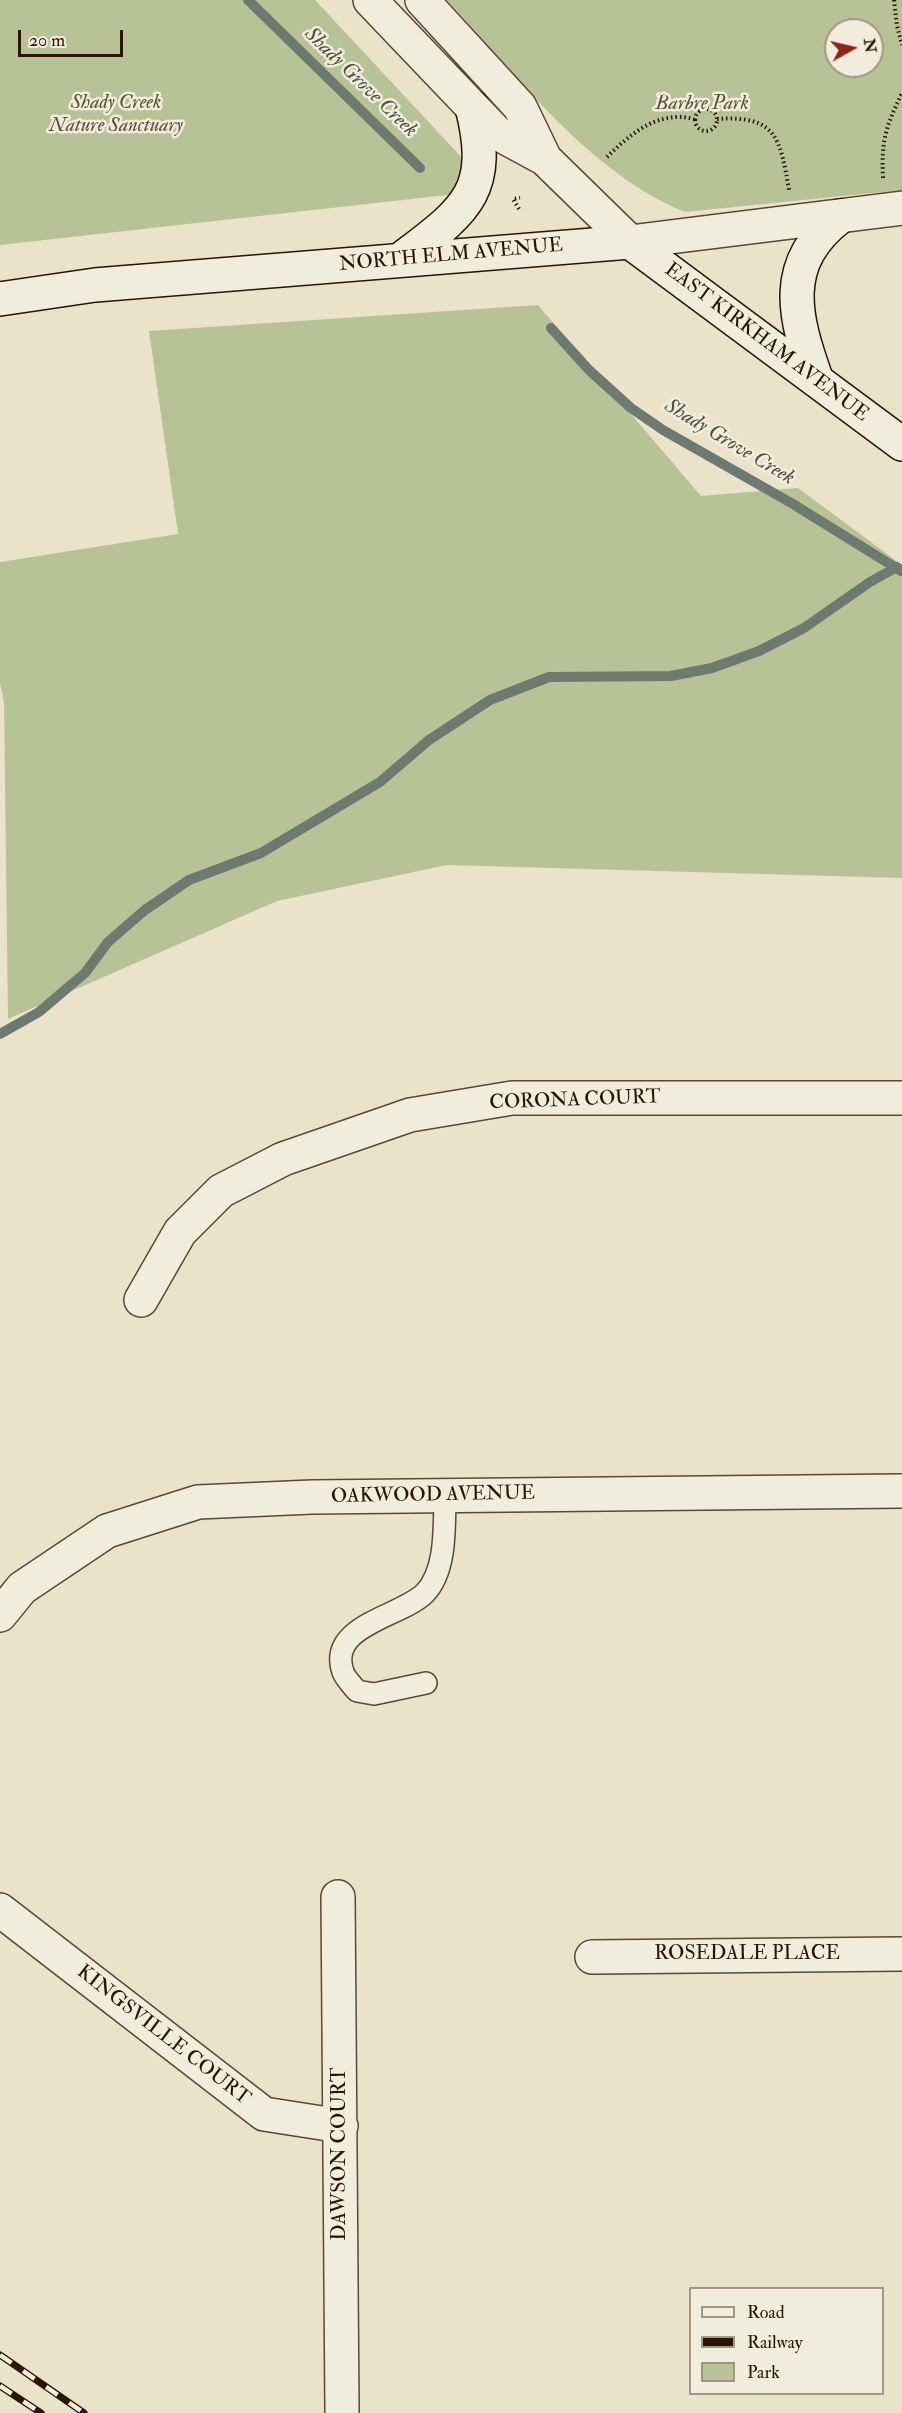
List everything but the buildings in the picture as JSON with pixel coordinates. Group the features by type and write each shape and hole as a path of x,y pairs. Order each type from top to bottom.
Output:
{"street":[{"path":"370,0 497,133 545,159"},
{"path":"422,0 520,106 545,159"},
{"path":"400,260 447,224 468,199 480,170 480,139 472,107"},
{"name":"EAST KIRKHAM AVENUE","path":"545,159 630,242 902,444"},
{"name":"NORTH ELM AVENUE","path":"0,299 95,285 630,242 894,209"},
{"path":"818,381 805,348 799,318 797,288 801,266 809,247 821,231 841,216"},
{"name":"CORONA COURT","path":"141,1300 180,1232 221,1191 283,1159 410,1115 512,1098 902,1098"},
{"name":"OAKWOOD AVENUE","path":"0,1616 22,1588 107,1531 198,1502 312,1497 902,1491"},
{"name":"DAWSON COURT","path":"338,1897 342,2410"},
{"name":"KINGSVILLE COURT","path":"0,1910 264,2114 341,2126"},
{"name":"ROSEDALE PLACE","path":"592,1957 902,1954"}],"lane":[{"path":"426,1683 374,1694 357,1691 343,1672 342,1647 352,1634 424,1593 438,1571 445,1496"}],"path":[{"path":"894,0 902,45"},
{"path":"894,209 881,147 886,126 902,93"},
{"path":"708,108 714,112 717,119 716,126 706,131 699,129 694,118 700,109 708,108"},
{"path":"607,157 626,138 657,119 672,115 694,118"},
{"path":"717,119 752,119 766,126 776,139 784,158 789,190"},
{"path":"519,209 513,199 520,198"}],"green space":[{"name":"Shady Creek Nature Sanctuary","path":"0,0 315,0 492,190 0,245"},
{"name":"Barbre Park","path":"447,0 902,0 902,190 685,212 650,195 617,173 586,148 528,90"},
{"path":"538,305 701,496 798,488 902,565 902,878 447,865 277,901 8,1019 4,702 0,683 0,562 178,534 149,331"}],"waterway":[{"name":"Shady Grove Creek","path":"248,0 420,168"},
{"name":"Shady Grove Creek","path":"551,328 589,370 631,408 663,430 793,504 901,571"},
{"path":"0,1034 39,1012 85,973 108,942 145,910 189,880 261,853 380,782 429,740 490,700 549,677 671,676 712,668 759,651 804,628 870,582 897,567"}],"railway":[{"path":"0,2355 84,2413"},
{"path":"0,2386 41,2413"}]}
